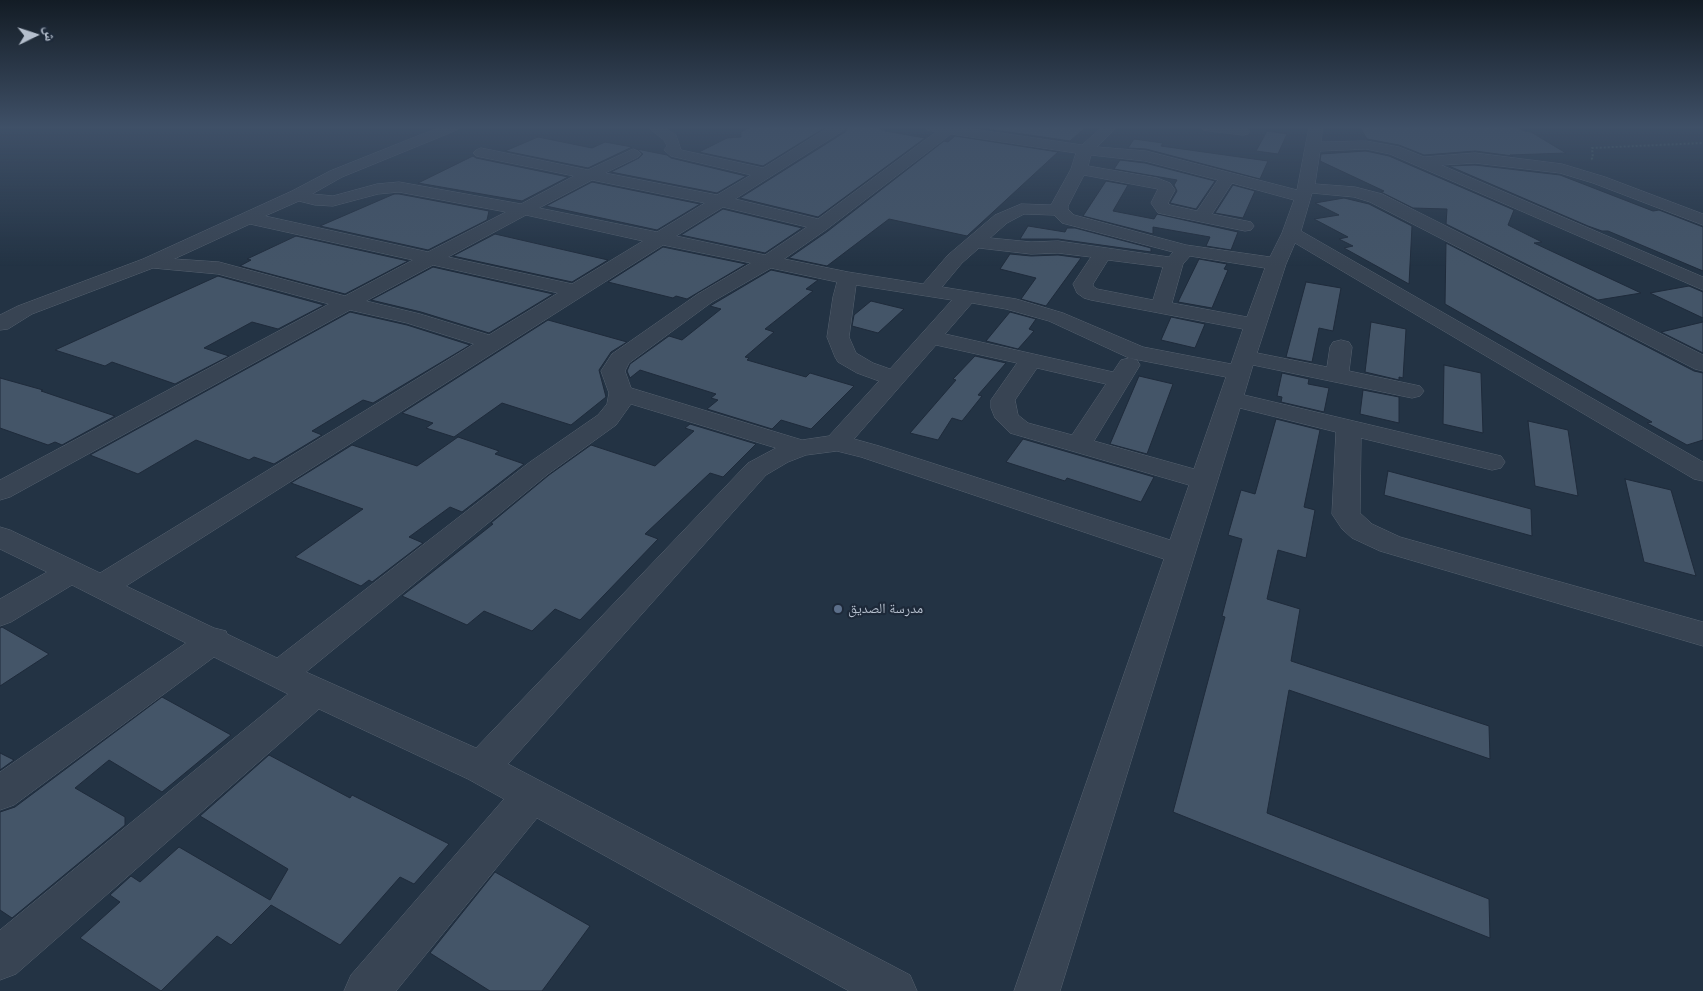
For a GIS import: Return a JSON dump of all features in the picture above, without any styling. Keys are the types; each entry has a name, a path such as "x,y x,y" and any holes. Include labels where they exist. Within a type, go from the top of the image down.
{"street":[{"path":"0,324 25,310 150,263 298,195 338,173"},
{"path":"587,173 720,201 821,225"},
{"path":"0,614 86,579 492,342 765,173"},
{"path":"280,674 539,468 607,420 619,405 621,393 613,371 620,359 705,298 769,261 821,225 885,173"},
{"path":"1059,210 1077,173"},
{"path":"1103,173 1157,183 1164,186 1167,190 1158,204 1173,212 1246,226"},
{"path":"1213,173 1305,192 1356,192 1376,198 1703,364"},
{"path":"1037,991 1255,325 1276,264 1291,233 1305,192 1308,173"},
{"path":"1452,173 1703,284"},
{"path":"1576,173 1599,180 1703,220"},
{"path":"0,492 347,303 591,174"},
{"path":"1201,218 1228,177"},
{"path":"298,195 315,200 333,200 377,189 400,187 524,210 848,278 1009,303 1041,311 1137,353 1239,377 1349,428 1492,462"},
{"path":"928,290 955,259 977,242 1001,219 1021,210 1059,210 1068,219 1180,257"},
{"path":"249,218 575,291"},
{"path":"1291,233 1703,473"},
{"path":"977,242 1031,248 1058,247 1103,253 1276,264"},
{"path":"1103,253 1083,284 1084,289 1091,294 1255,325"},
{"path":"1161,307 1180,257"},
{"path":"150,263 219,268 347,303 413,318 492,342"},
{"path":"848,278 843,297 838,337 846,356 865,368 894,378"},
{"path":"837,443 967,296"},
{"path":"930,337 1120,380"},
{"path":"1337,376 1341,347"},
{"path":"1079,445 1137,353"},
{"path":"1031,360 1003,400 1003,408 1007,418 1019,428 1205,481"},
{"path":"1239,377 1337,376 1412,391"},
{"path":"621,393 801,448"},
{"path":"1349,428 1346,514 1362,531 1390,544 1703,634"},
{"path":"481,768 757,468 779,456 801,448 837,443 870,452 1181,554"},
{"path":"0,537 214,640 315,692 481,768 894,991"},
{"path":"0,793 214,640"},
{"path":"0,958 315,692"},
{"path":"368,991 531,796"}],"building":[{"path":"438,173 550,173 568,177 522,201 418,183"},
{"path":"617,173 735,173 746,176 717,193"},
{"path":"779,173 877,173 818,217 740,198"},
{"path":"902,173 1035,173 967,236 889,219 827,266 789,258 828,231"},
{"path":"1138,173 1185,173 1215,181 1196,209 1170,203 1177,191 1174,185 1177,180"},
{"path":"1238,173 1263,173 1260,179"},
{"path":"1346,173 1429,173 1514,210 1508,225 1542,242 1534,243 1641,293 1598,300 1446,224 1447,209 1413,208 1381,192 1384,191"},
{"path":"1466,173 1560,175 1653,211 1659,210 1703,227 1703,271 1608,231 1588,226"},
{"path":"1106,181 1128,185 1113,211 1154,219 1157,214 1238,232 1231,250 1206,246 1210,237 1153,227 1153,234 1083,216"},
{"path":"592,182 700,204 657,230 546,206"},
{"path":"1233,185 1255,191 1243,218 1215,213"},
{"path":"394,194 489,211 487,220 428,250 320,226"},
{"path":"1344,198 1369,204 1412,226 1409,284 1344,248 1353,246 1339,239 1348,237 1314,219 1339,215 1315,203"},
{"path":"723,209 802,228 765,253 681,235"},
{"path":"1028,226 1065,232 1067,228 1075,228 1151,248 1151,252 1058,239 1020,239"},
{"path":"495,234 608,260 572,282 453,256"},
{"path":"296,236 408,261 345,294 240,266 251,260 247,259"},
{"path":"1446,243 1694,371 1703,373 1703,440 1687,445 1647,423 1652,422 1445,304"},
{"path":"663,247 746,264 687,299 676,296 673,298 608,282"},
{"path":"1010,254 1031,256 1058,255 1081,258 1046,306 1021,299 1036,278 1000,269"},
{"path":"1199,259 1227,264 1224,269 1228,270 1212,308 1178,302"},
{"path":"433,267 553,294 489,333 421,312 371,300"},
{"path":"771,270 818,280 806,289 813,291 765,329 774,332 745,357 749,358 747,360 806,377 810,373 854,386 811,429 781,420 772,429 707,409 718,400 711,398 716,394 640,370 630,378 627,371 630,364 669,336 682,340 721,309 710,306"},
{"path":"218,276 324,305 278,329 252,322 204,348 229,356 175,384 112,362 105,366 55,350"},
{"path":"1306,282 1341,288 1333,331 1319,328 1312,362 1286,357"},
{"path":"1689,286 1703,292 1703,318 1650,293"},
{"path":"871,301 904,309 878,333 852,326 854,315"},
{"path":"350,312 407,325 470,345 373,403 363,400 312,431 322,435 274,464 254,457 249,460 196,440 138,474 90,455"},
{"path":"1010,312 1036,319 1029,329 1034,331 1018,349 986,341"},
{"path":"1171,317 1205,324 1195,348 1161,340"},
{"path":"548,320 627,342 611,352 599,370 606,397 571,425 502,403 454,437 426,428 433,423 402,413"},
{"path":"1371,322 1406,329 1403,378 1399,377 1399,380 1365,372"},
{"path":"1703,322 1703,353 1661,332"},
{"path":"975,356 1006,363 978,395 982,396 962,421 952,418 938,440 910,433 956,380 953,379"},
{"path":"1444,365 1481,373 1483,433 1443,424"},
{"path":"1282,373 1309,379 1308,384 1329,388 1324,412 1281,402 1282,397 1277,396"},
{"path":"1139,376 1173,384 1147,454 1110,444"},
{"path":"0,378 43,390 41,391 115,416 62,445 55,442 48,445 0,428"},
{"path":"1363,390 1399,397 1399,423 1360,414"},
{"path":"1276,419 1320,430 1304,507 1315,510 1306,558 1278,550 1267,599 1300,609 1291,661 1489,726 1490,759 1289,690 1267,813 1489,899 1490,938 1173,812 1225,617 1222,616 1242,539 1228,535 1241,490 1255,494"},
{"path":"1528,421 1568,430 1578,496 1535,486"},
{"path":"690,424 756,444 723,477 710,473 645,534 658,539 580,620 555,609 532,631 484,611 467,625 402,596 493,524 491,523 549,475 591,445 655,466 694,431 685,428"},
{"path":"458,437 499,451 495,454 524,464 462,512 450,507 409,537 423,543 372,582 369,580 361,586 295,557 363,509 291,483 352,445 417,466"},
{"path":"1023,439 1154,477 1141,502 1067,478 1065,481 1006,462"},
{"path":"1388,471 1531,509 1532,536 1384,495"},
{"path":"1625,479 1671,490 1696,576 1644,562"},
{"path":"2,627 49,654 0,686 0,628"},
{"path":"162,697 231,735 162,792 109,760 75,788 125,817 125,825 12,918 0,910 0,812 15,807"},
{"path":"0,753 14,760 0,770"},
{"path":"269,755 350,798 352,795 449,844 414,884 400,877 340,945 271,905 231,945 217,936 161,991 80,938 120,902 110,895 131,876 140,882 179,847 270,900 288,869 200,816"},
{"path":"495,872 590,926 542,991 490,991 430,953"}],"place":[{"name":"مدرسة الصديق","path":"838,609"}]}
